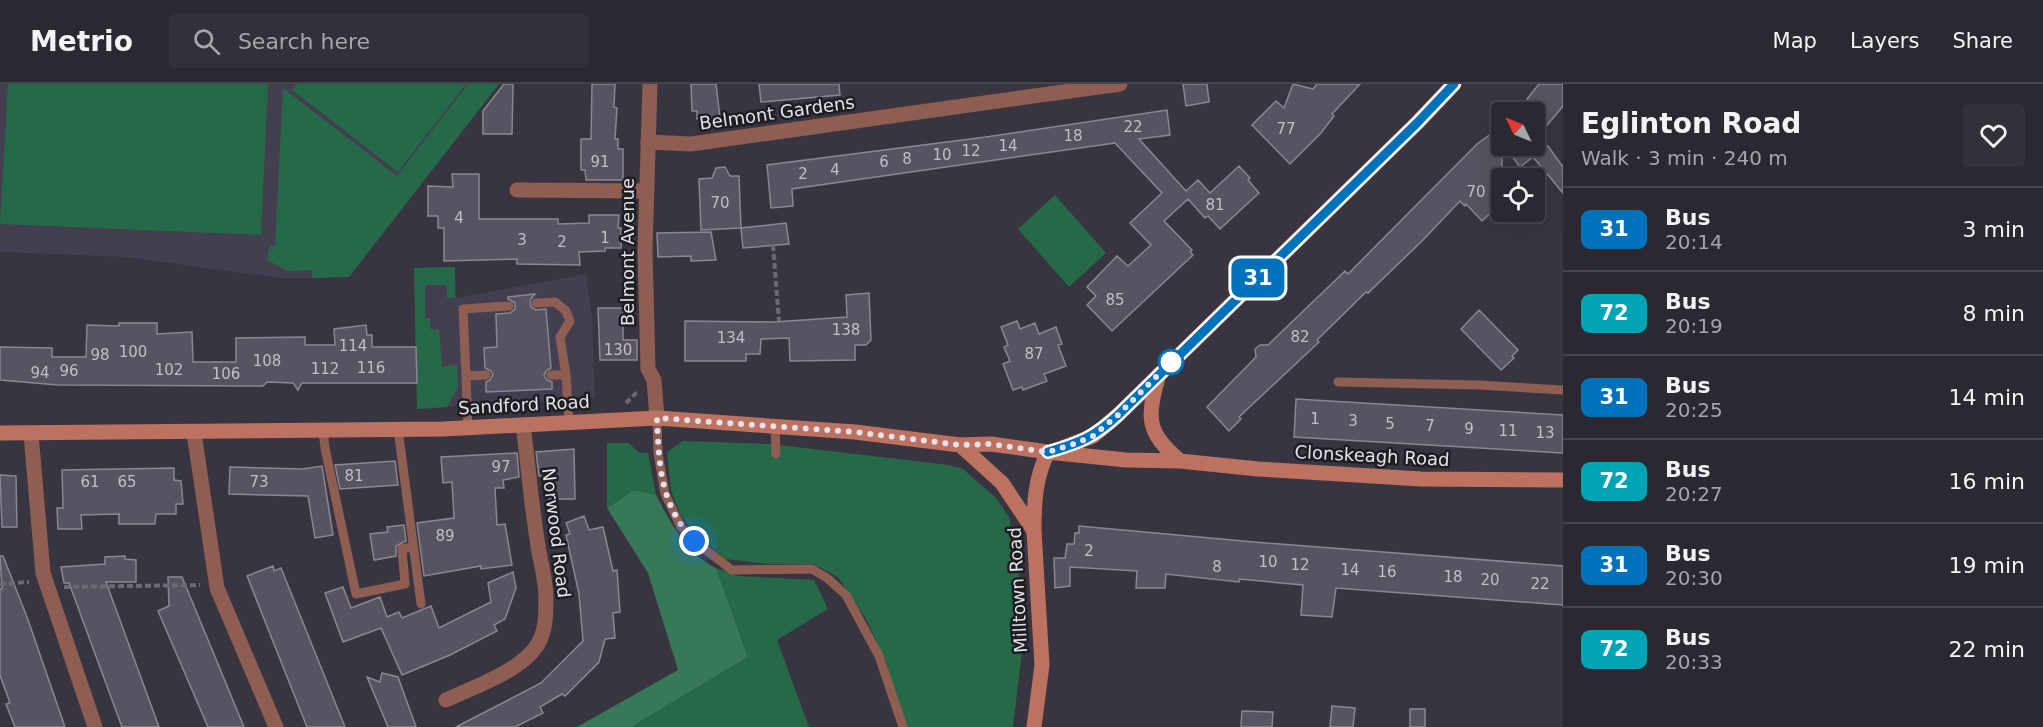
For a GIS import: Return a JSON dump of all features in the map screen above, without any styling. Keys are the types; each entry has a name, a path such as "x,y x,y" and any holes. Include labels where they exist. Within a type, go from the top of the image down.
{"main road":[{"path":"1048,452 1093,436 1118,415 1417,123 1454,84"},
{"path":"1159,374 1150,415 1155,434 1163,446 1180,461"},
{"name":"Sandford Road","path":"0,433 194,433 398,429 657,418 855,432 960,445 991,444 1048,452"},
{"path":"960,445 1002,483 1034,531"},
{"name":"Clonskeagh Road","path":"1048,452 1126,460 1180,461 1258,469 1422,479 1563,480"},
{"name":"Milltown Road","path":"1034,727 1042,665 1034,531 1037,481 1048,452"}],"street":[{"name":"Belmont Avenue","path":"650,84 645,250 648,369 654,380 657,418"},
{"name":"Belmont Gardens","path":"648,142 691,144 1088,86 1120,84"},
{"path":"517,190 646,190"},
{"name":"Norwood Road","path":"446,700 518,664 534,649 542,637 546,595 523,424"},
{"path":"194,433 217,588 276,727"},
{"path":"31,434 43,573 95,727"}],"lane":[{"path":"536,303 555,302 566,311 570,321 560,337 566,375 569,423"},
{"path":"468,427 463,309 509,306"},
{"path":"466,376 486,375"},
{"path":"551,375 566,375"},
{"path":"1338,382 1479,385 1563,390"},
{"path":"657,418 658,453 665,494 681,527 694,541 732,570 812,569 827,578 846,595 879,656 903,727"},
{"path":"775,426 776,454"},
{"path":"398,429 421,604"},
{"path":"323,430 356,594 405,584 402,549 412,547"}],"path":[{"path":"773,245 779,321"},
{"path":"0,584 30,582"},
{"path":"60,587 200,585"}],"shaded area":[{"path":"0,84 499,84 349,277 280,278 125,257 0,252"},
{"path":"455,267 456,298 586,274 592,317 595,398 417,409 414,268"}],"green space":[{"path":"8,84 268,84 261,235 0,224"},
{"path":"297,84 466,84 398,172 292,90"},
{"path":"468,84 499,84 349,277 311,278 313,270 288,271 267,260 270,246 275,246 283,88 397,176"},
{"path":"1055,195 1106,253 1069,287 1018,229"},
{"path":"455,267 455,298 447,298 447,285 425,285 425,318 430,318 430,329 439,330 442,366 457,365 458,388 447,407 417,409 414,268"},
{"path":"683,441 770,444 949,465 963,469 996,498 1009,517 1016,552 1021,590 1022,652 1013,727 903,727 886,661 865,617 838,577 813,564 768,564 725,559 693,532 681,515 671,491 667,452"},
{"path":"607,443 628,443 640,453 648,453 656,495 634,490 607,508"},
{"path":"634,490 656,495 688,546 705,562 716,568 748,657 631,727 577,727 678,670 648,573 607,508"},
{"path":"716,568 739,576 814,580 828,609 777,640 809,727 631,727 748,657"}],"building":[{"path":"504,84 513,84 512,134 483,134 483,111"},
{"path":"592,84 615,84 614,107 617,108 615,139 618,139 618,149 623,149 623,180 586,180 585,170 581,170 581,139 591,139"},
{"path":"691,84 716,84 720,118 697,119 697,111 692,111"},
{"path":"759,84 839,84 840,95 761,102"},
{"path":"1183,84 1207,84 1209,102 1186,106"},
{"path":"1293,84 1313,89 1317,84 1360,84 1332,114 1334,116 1321,133 1290,164 1252,125 1276,101 1284,108"},
{"path":"1539,84 1563,84 1563,106 1545,128 1545,102 1530,102 1527,99"},
{"path":"1167,110 1170,135 1139,139 1186,191 1198,180 1210,193 1239,166 1259,193 1220,229 1208,216 1205,218 1188,199 1164,221 1192,250 1190,252 1193,255 1112,331 1087,305 1096,296 1087,287 1117,256 1128,266 1151,245 1130,223 1162,193 1115,143 792,189 793,206 771,208 767,165 986,137"},
{"path":"1491,134 1491,156 1502,156 1502,168 1491,168 1491,212 1482,221 1466,204 1465,206 1460,201 1422,241 1317,340 1319,342 1239,417 1241,419 1229,431 1207,407 1256,357 1255,349 1260,345 1268,345 1345,271 1348,274 1477,144"},
{"path":"1545,146 1548,146 1563,167 1563,193 1545,171 1545,168 1542,168 1533,157 1520,167 1512,156 1545,156"},
{"path":"725,167 730,176 739,176 741,228 701,230 699,179 712,178 716,168"},
{"path":"452,174 479,174 479,219 558,219 558,224 589,223 589,215 619,215 621,248 579,252 580,265 517,264 517,259 444,261 444,228 438,228 438,216 428,216 428,186 453,187"},
{"path":"786,223 789,244 743,248 741,228"},
{"path":"711,232 716,260 691,261 691,256 658,257 657,233"},
{"path":"869,293 871,340 866,345 855,345 855,360 790,361 789,338 761,339 760,354 746,354 746,361 685,361 685,321 774,322 847,317 846,295"},
{"path":"535,294 530,300 531,307 536,310 546,309 551,368 544,376 552,382 552,389 486,392 486,382 493,375 485,368 484,348 497,347 496,314 510,313 515,309 515,303 508,297"},
{"path":"598,308 623,308 623,340 637,340 637,360 600,360"},
{"path":"1479,310 1518,350 1512,356 1514,358 1501,370 1461,329"},
{"path":"1017,321 1020,329 1035,323 1039,334 1056,327 1062,344 1058,345 1066,366 1044,374 1047,381 1023,390 1022,387 1013,390 1003,364 1010,361 1004,347 1008,345 1001,327"},
{"path":"119,323 157,323 157,334 192,332 193,362 236,362 236,338 305,337 305,345 335,345 334,329 366,325 367,335 372,335 372,347 416,347 417,383 302,383 298,390 293,383 267,382 263,386 58,385 0,380 0,347 52,348 52,357 86,357 87,325 119,326"},
{"path":"1296,399 1563,415 1563,453 1294,437"},
{"path":"574,449 575,499 549,499 549,484 546,484 545,476 539,476 536,452"},
{"path":"517,453 519,477 503,480 504,488 495,488 497,525 505,524 512,565 481,569 481,566 424,576 417,523 454,518 452,482 443,483 441,457"},
{"path":"395,461 398,485 340,489 335,465"},
{"path":"322,466 333,535 315,538 308,496 229,494 230,467 303,469"},
{"path":"174,468 174,480 181,481 183,504 176,504 176,514 156,514 155,524 119,524 119,514 81,515 82,529 58,529 57,508 63,508 62,470"},
{"path":"0,475 16,476 17,527 2,527"},
{"path":"584,516 589,530 603,527 613,571 617,570 620,612 613,613 615,638 605,639 599,662 565,696 562,694 540,707 543,713 515,727 456,727 541,683 583,641 579,594 566,535 570,534 566,523"},
{"path":"404,525 406,541 396,546 396,556 374,560 370,534 388,532 387,527"},
{"path":"1079,526 1563,566 1563,605 1336,588 1332,617 1301,615 1303,585 1239,579 1239,582 1166,574 1165,588 1136,588 1137,571 1070,567 1070,586 1055,588 1054,558 1065,558 1067,544 1074,544 1075,533 1079,533"},
{"path":"0,556 3,556 27,617 65,727 15,727 6,704 10,703 0,675 0,589 2,589"},
{"path":"125,556 125,559 136,560 136,582 106,582 159,727 122,727 69,583 64,583 61,567 105,564 105,557"},
{"path":"273,566 274,571 281,568 345,727 307,727 247,576"},
{"path":"513,572 516,588 505,619 494,625 497,631 450,655 402,675 381,628 343,642 325,593 343,587 351,608 380,597 387,617 399,612 402,618 431,606 439,628 491,602 488,583"},
{"path":"168,577 182,577 244,727 208,727 158,611 169,606"},
{"path":"382,673 398,677 416,727 388,727 367,677 380,682"},
{"path":"1332,706 1355,708 1353,727 1330,727"},
{"path":"1410,709 1425,709 1425,727 1410,727"},
{"path":"1242,711 1273,712 1272,727 1241,727"}],"bus line":[{"name":"31","path":"1048,452 1093,436 1118,415 1417,123 1454,84"}],"route":[{"path":"694,541 674,516 665,494 658,453 657,418 790,426 960,445 1012,446 1048,452 1093,436 1118,415 1174,359 1171,362"}]}
